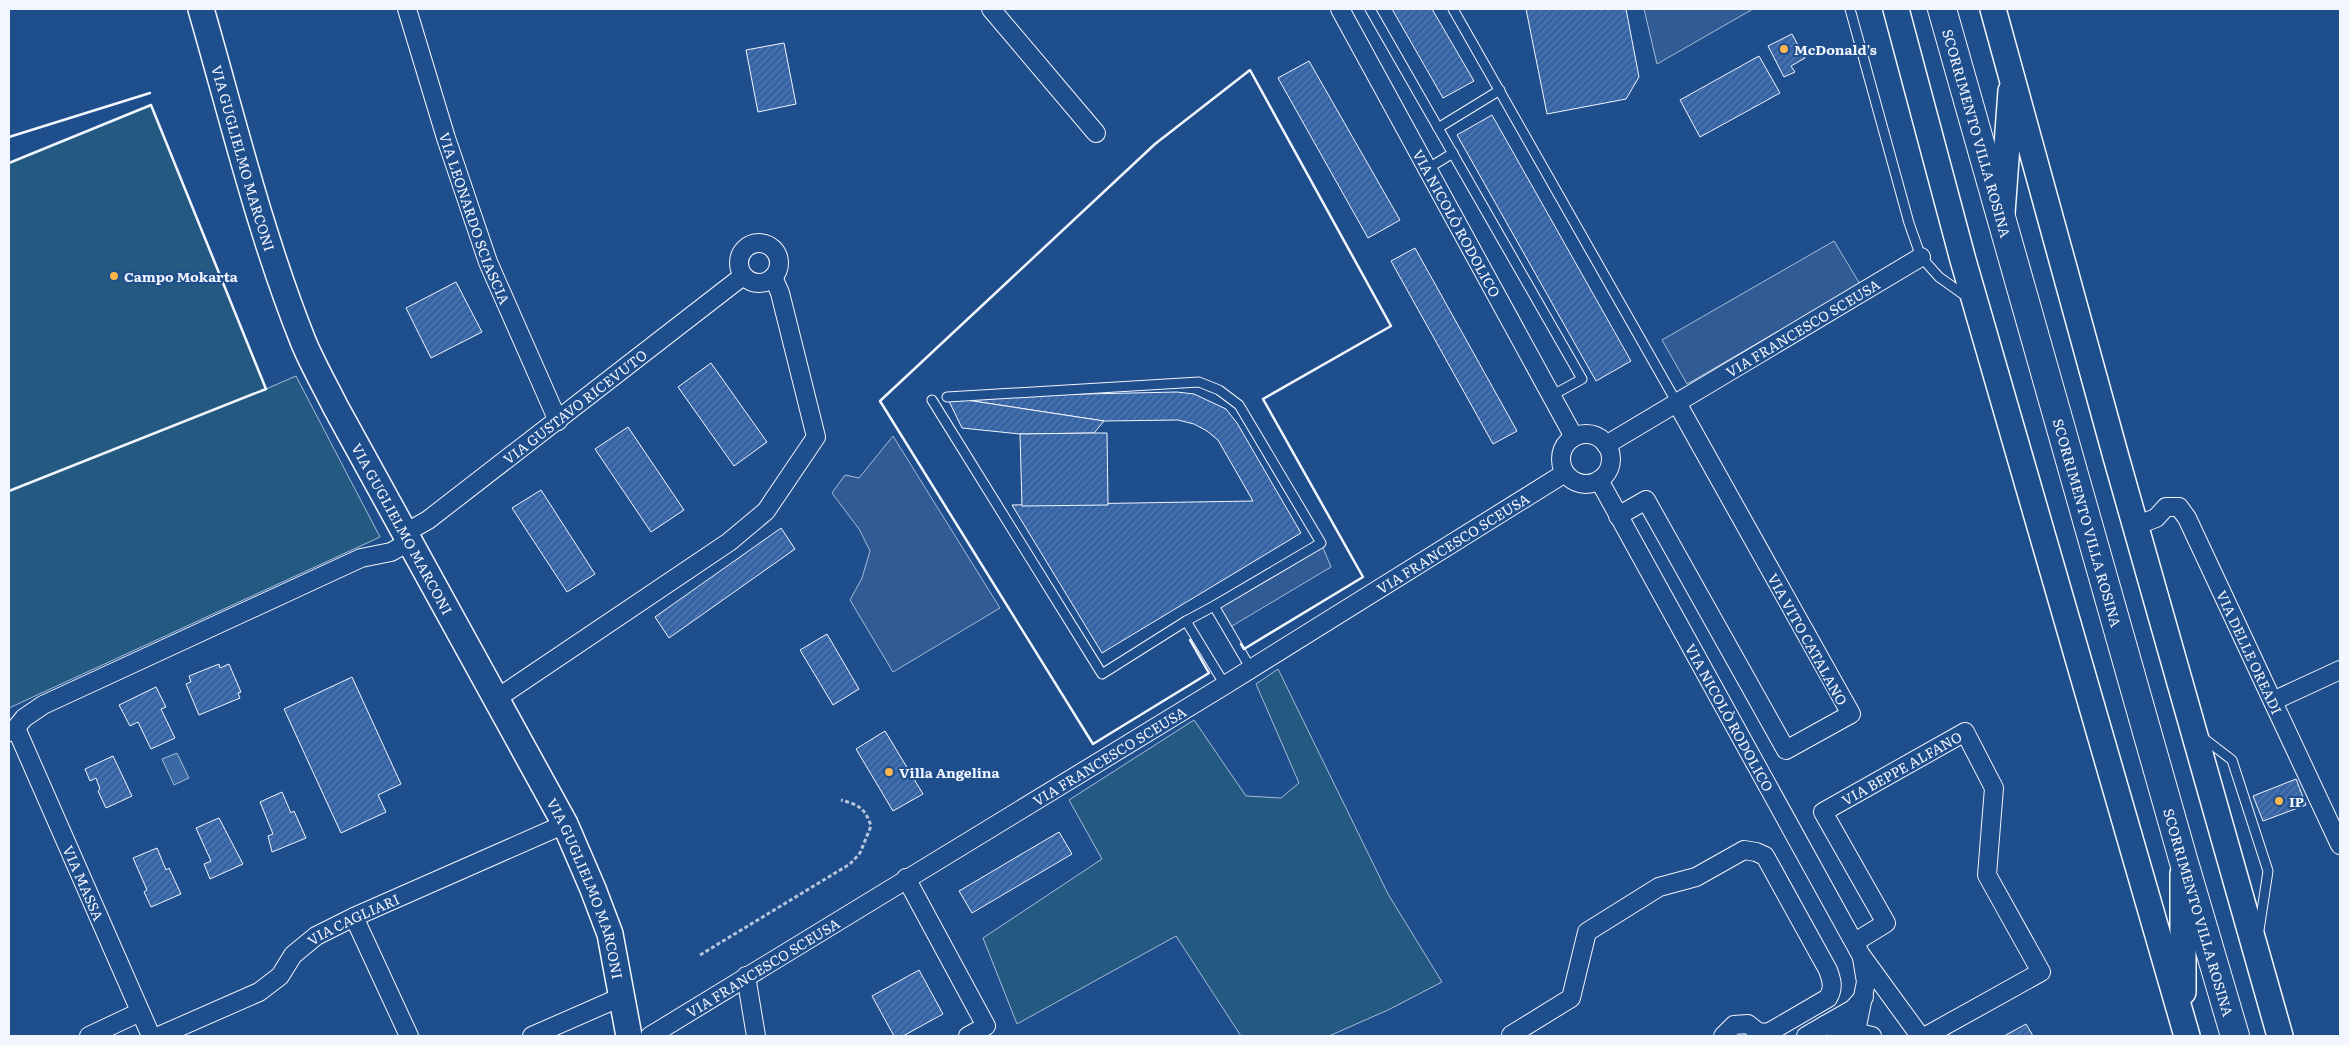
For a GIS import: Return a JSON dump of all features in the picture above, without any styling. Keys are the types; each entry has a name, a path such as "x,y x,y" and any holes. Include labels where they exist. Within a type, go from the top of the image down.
{"main road":[{"name":"SCORRIMENTO VILLA ROSINA","path":"1942,9 2235,1036"}],"street":[{"name":"VIA GUGLIELMO MARCONI","path":"201,9 269,242 304,343 335,406 564,824 593,889 610,934 628,1036"},
{"name":"VIA LEONARDO SCIASCIA","path":"410,9 446,138 488,262 558,421"},
{"path":"991,9 1096,133"},
{"name":"VIA NICOLÒ RODOLICO","path":"1340,9 1574,438"},
{"path":"1896,9 1976,304 2185,1028"},
{"path":"1993,9 2135,526 2280,1036"},
{"path":"2002,216 2012,74"},
{"path":"756,242 770,245 779,257 778,272 773,277 761,283 754,283 743,276 739,270 740,255 749,244 756,242"},
{"name":"VIA FRANCESCO SCEUSA","path":"1606,444 1677,404 1921,257"},
{"name":"VIA GUSTAVO RICEVUTO","path":"12,730 24,718 43,705 361,558 391,552 428,520 743,276"},
{"path":"496,699 729,542 766,511 816,437 780,293 773,277"},
{"name":"VIA VITO CATALANO","path":"1618,516 1646,500 1786,750 1851,714 1677,404"},
{"path":"1588,434 1601,439 1606,444 1610,452 1609,468 1599,480 1584,484 1570,478 1565,472 1561,457 1568,442 1588,434"},
{"name":"VIA FRANCESCO SCEUSA","path":"650,1036 1251,669 1565,472"},
{"name":"VIA NICOLÒ RODOLICO","path":"1599,480 1858,948"},
{"name":"VIA DELLE OREADI","path":"2135,526 2156,518 2166,507 2179,507 2187,518 2340,845"},
{"path":"2273,701 2340,670"},
{"name":"VIA MASSA","path":"12,730 151,1036"},
{"name":"VIA BEPPE ALFANO","path":"1858,948 1886,923 1823,812 1965,732 1994,788 1987,875 2041,972 1926,1036"},
{"name":"VIA CAGLIARI","path":"159,1036 259,992 280,976 293,955 316,936 354,917 564,824"},
{"path":"1512,1036 1511,1034 1571,998 1587,932 1659,887 1696,877 1744,850 1765,856 1828,970 1832,981 1832,992 1828,998 1768,1033 1758,1032 1748,1024 1734,1025 1723,1036"},
{"path":"2183,859 2185,1028"},
{"path":"906,878 986,1026 968,1036"},
{"path":"354,917 409,1036"},
{"path":"1825,1025 1861,1035 1866,982 1858,948"},
{"path":"1858,948 1920,1036"},
{"path":"746,976 756,1036"},
{"path":"532,1036 622,997"},
{"path":"1806,1036 1853,1009 1864,997"},
{"path":"88,1036 140,1012"}],"lane":[{"path":"1370,9 1582,379 1551,396"},
{"path":"1453,9 1677,404"},
{"path":"1850,9 1909,223 1921,257 1939,277 1976,304"},
{"path":"1438,128 1500,90"},
{"path":"1427,169 1453,153"},
{"path":"932,400 1102,674 1186,620 1214,606 1321,543 1239,404 1219,390 1199,382 947,397"},
{"path":"1214,606 1251,669"},
{"path":"1186,620 1225,685"},
{"path":"2193,730 2232,760 2268,871 2256,950"}],"path":[{"path":"700,955 850,864 860,853 871,826 866,813 856,804 841,800"}],"shaded area":[{"path":"1644,9 1753,9 1657,64"},
{"path":"151,105 266,389 296,376 380,537 9,708 9,163"},
{"path":"1834,241 1860,284 1687,384 1662,340"},
{"path":"893,436 1000,608 893,672 850,600 862,578 870,551 859,529 832,493 845,475 859,478"},
{"path":"1321,543 1331,567 1227,629 1214,606"},
{"path":"1278,669 1388,894 1442,982 1388,1010 1329,1036 1241,1036 1176,936 1017,1024 983,938 1102,859 1069,800 1194,720 1246,796 1281,798 1299,783 1256,684"},
{"path":"177,753 189,778 174,785 162,759"}],"building":[{"path":"1392,9 1432,9 1474,81 1443,98"},
{"path":"1526,9 1626,9 1639,77 1626,99 1547,114"},
{"path":"1792,34 1805,58 1791,66 1795,72 1784,77 1768,46"},
{"path":"784,43 796,104 758,112 746,50"},
{"path":"1759,56 1780,93 1700,137 1680,100"},
{"path":"1309,61 1400,220 1368,238 1278,78"},
{"path":"1492,115 1631,361 1596,381 1457,135"},
{"path":"1415,248 1517,431 1493,444 1391,261"},
{"path":"456,282 482,332 431,358 406,308"},
{"path":"711,363 767,442 734,466 678,387"},
{"path":"1177,392 1194,394 1226,409 1237,423 1301,533 1102,653 1012,505 1253,501 1218,440 1194,424 1178,420 1104,421 947,397"},
{"path":"947,397 1104,421 1094,433 1020,434 962,428"},
{"path":"628,427 684,510 651,532 595,449"},
{"path":"1107,433 1108,505 1022,506 1020,434"},
{"path":"541,490 595,574 567,592 512,508"},
{"path":"781,528 795,549 669,638 655,617"},
{"path":"827,634 859,689 833,705 800,650"},
{"path":"219,664 220,668 229,664 241,692 238,693 240,698 199,715 186,684 191,682 189,676"},
{"path":"352,677 401,784 378,795 386,812 341,833 284,709"},
{"path":"156,687 166,707 161,709 175,738 151,749 138,722 130,726 119,705"},
{"name":"Villa Angelina","path":"885,731 923,794 893,811 856,749"},
{"path":"113,756 132,796 106,808 98,791 100,789 96,778 90,781 85,769"},
{"path":"2296,779 2306,805 2263,821 2253,796"},
{"path":"282,792 291,813 294,811 306,838 272,852 268,836 273,834 260,802"},
{"path":"219,818 243,864 210,879 204,864 211,861 196,828"},
{"path":"1059,832 1072,854 972,913 959,891"},
{"path":"157,848 166,870 169,868 181,894 151,907 144,892 147,890 133,858"},
{"path":"919,970 943,1014 903,1036 894,1036 872,996"},
{"path":"2026,1024 2033,1036 2004,1036"}],"wall":[{"path":"1190,640 1209,673 1093,744 880,401 1155,144 1250,70 1391,326 1263,399 1363,577 1244,649 1241,644"},
{"path":"9,137 150,93"},
{"path":"9,163 151,105 266,389 9,491"}],"place":[{"name":"McDonald's","path":"1784,49"},
{"name":"Campo Mokarta","path":"114,276"},
{"name":"Villa Angelina","path":"889,772"},
{"name":"IP","path":"2279,801"}]}
